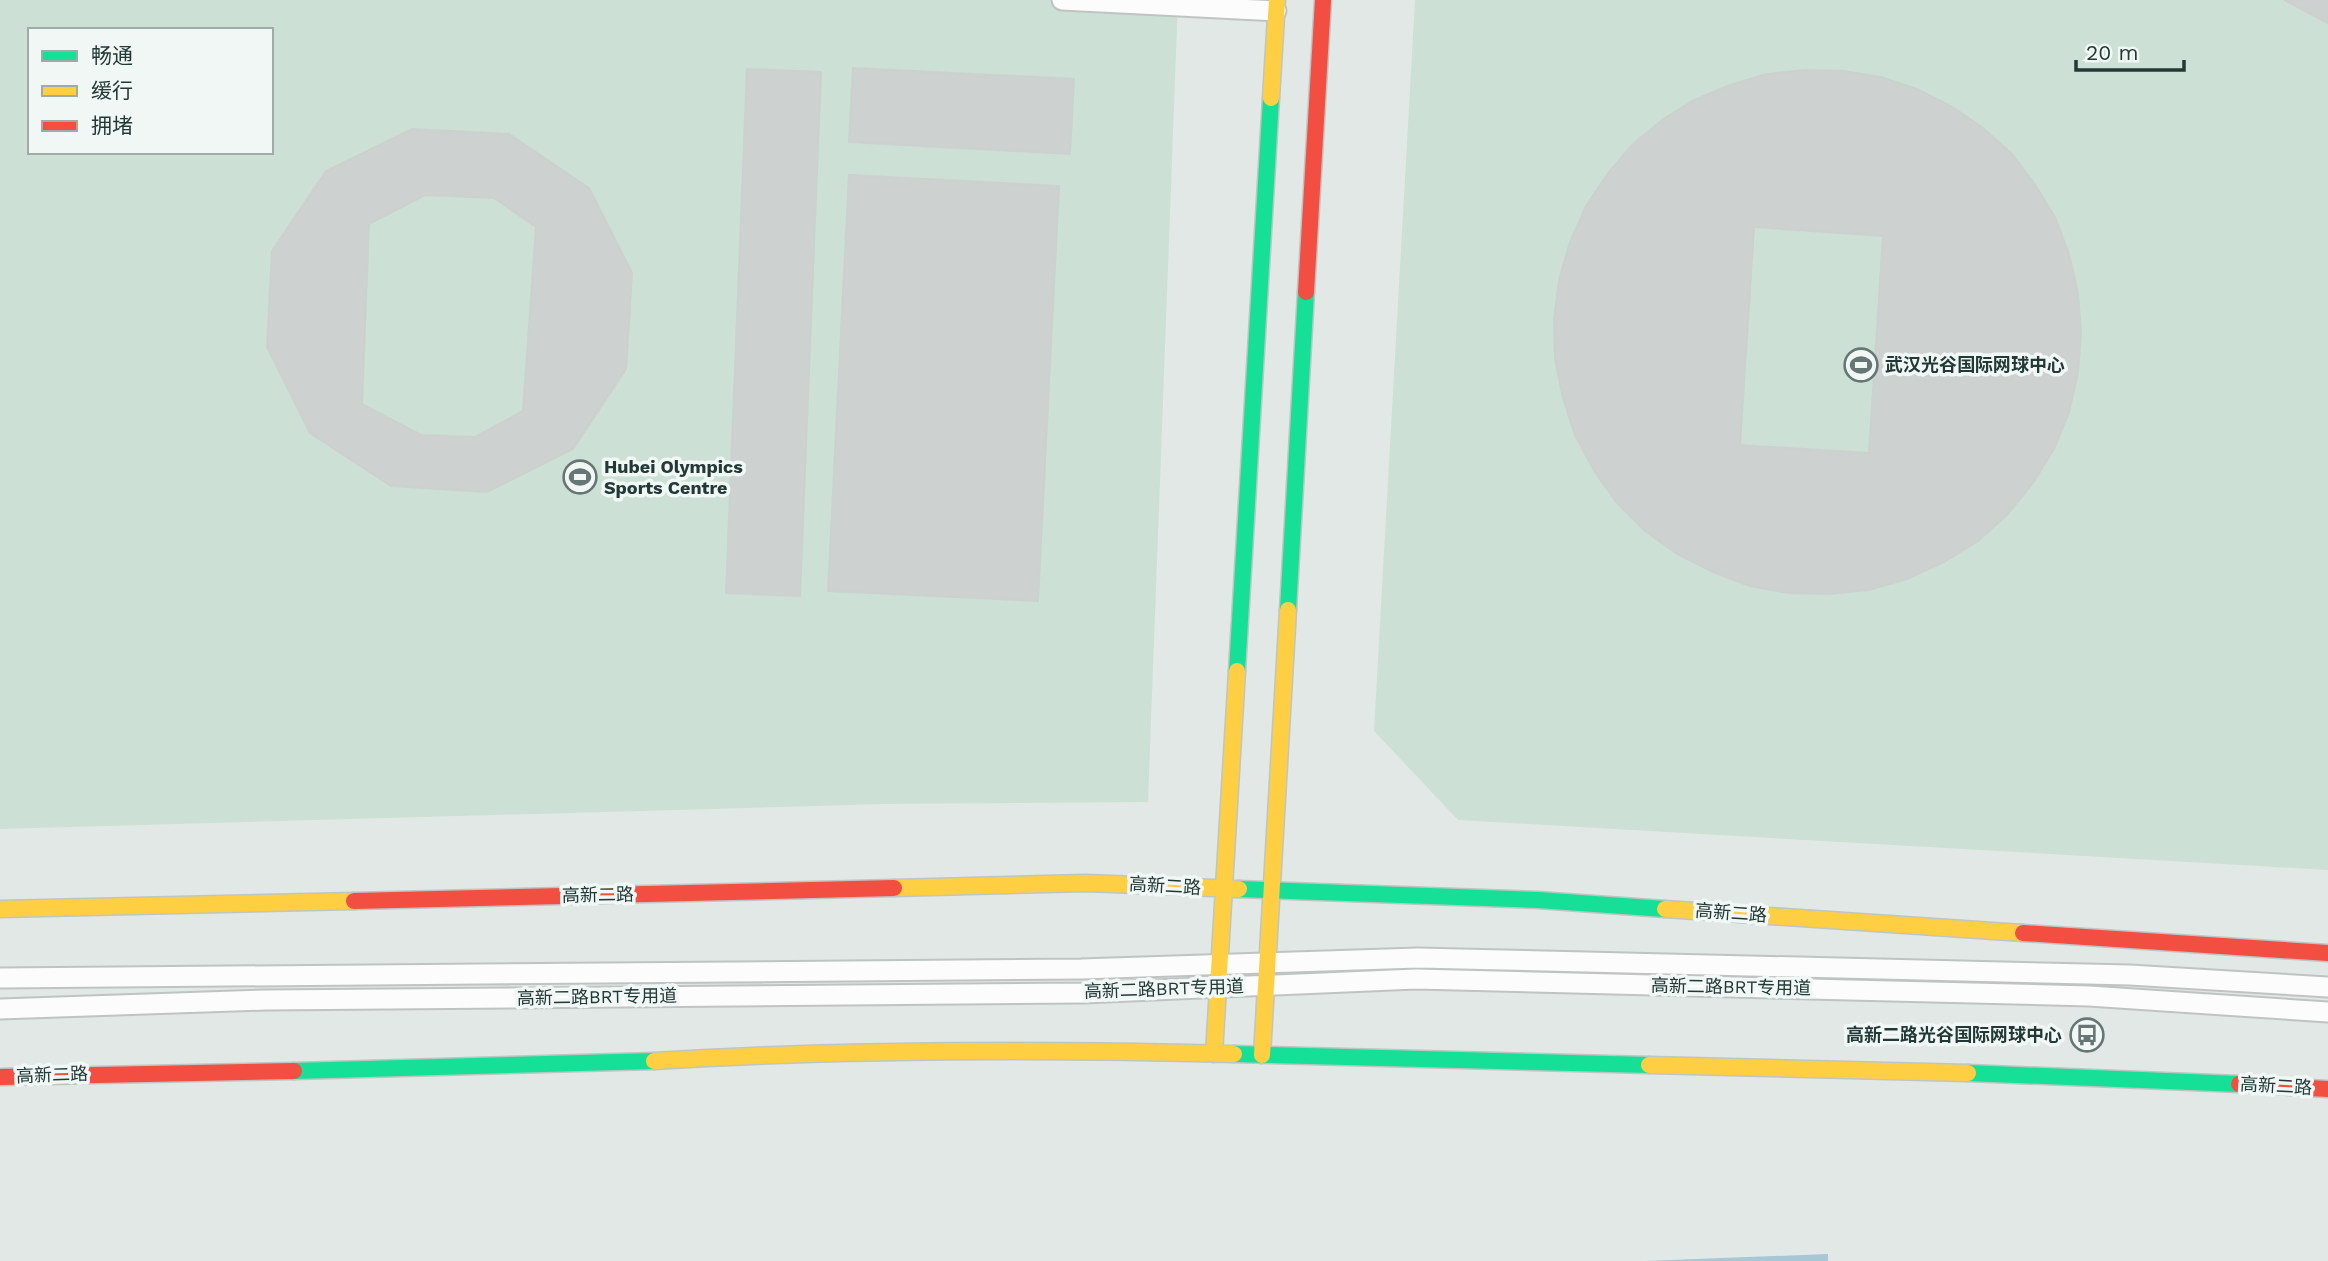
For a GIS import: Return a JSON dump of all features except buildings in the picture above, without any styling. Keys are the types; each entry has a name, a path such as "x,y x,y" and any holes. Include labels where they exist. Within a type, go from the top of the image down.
{"main road":[{"path":"1262,1055 1323,0"},
{"path":"1214,1054 1277,6"},
{"name":"高新二路","path":"0,909 1086,883 1538,900 2328,953"},
{"name":"高新二路","path":"0,1077 602,1064 802,1052 1086,1050 2089,1076 2328,1089"}],"lane":[{"path":"1062,0 1277,6"},
{"name":"高新二路BRT专用道","path":"0,978 1068,969 1432,958 2130,975 2328,987"},
{"name":"高新二路BRT专用道","path":"0,1009 265,1000 1083,993 1416,979 2089,996 2328,1012"}],"green space":[{"name":"Hubei Olympics Sports Centre","path":"0,0 1178,0 1148,802 885,804 0,829"},
{"name":"武汉光谷国际网球中心","path":"1415,0 2328,0 2328,870 1458,820 1374,731"}],"water":[{"path":"1828,1254 1828,1261 1645,1261"}],"traffic: fast":[{"path":"1237,671 1271,98"},
{"path":"1288,610 1306,292"},
{"path":"1239,889 1538,900 1665,909"},
{"path":"1234,1054 1649,1065"},
{"path":"294,1071 654,1061"},
{"path":"1968,1073 2239,1084"}],"traffic: slow":[{"path":"1271,98 1277,0"},
{"path":"1262,1055 1288,610"},
{"path":"1214,1054 1237,671"},
{"path":"894,888 1086,883 1239,889"},
{"path":"0,909 354,901"},
{"path":"1665,909 2023,933"},
{"path":"654,1061 944,1051 1234,1054"},
{"path":"1649,1065 1968,1073"}],"traffic: jam":[{"path":"1306,292 1323,0"},
{"path":"354,901 894,888"},
{"path":"2023,933 2328,953"},
{"path":"0,1077 294,1071"},
{"path":"2239,1084 2328,1089"}],"place":[{"name":"武汉光谷国际网球中心","path":"1861,365"},
{"name":"Hubei Olympics Sports Centre","path":"580,477"},
{"name":"高新二路光谷国际网球中心","path":"2087,1035"}]}
